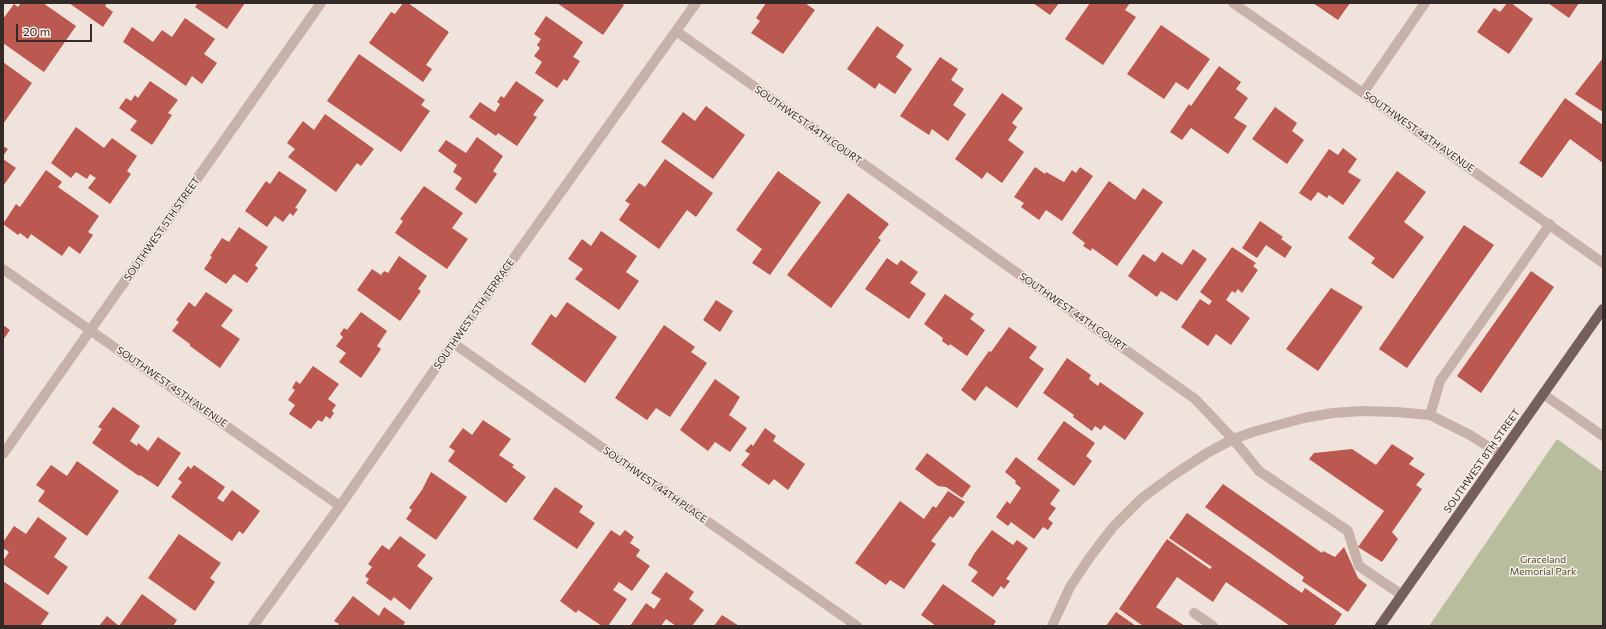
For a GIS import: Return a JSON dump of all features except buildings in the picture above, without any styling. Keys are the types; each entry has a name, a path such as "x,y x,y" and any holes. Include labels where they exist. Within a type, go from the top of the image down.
{"main road":[{"name":"SOUTHWEST 8TH STREET","path":"1380,626 1603,309"}],"street":[{"name":"SOUTHWEST 5TH STREET","path":"3,454 321,3"},
{"name":"SOUTHWEST 5TH TERRACE","path":"253,626 340,506 453,344 696,3"},
{"name":"SOUTHWEST 44TH AVENUE","path":"1233,3 1363,92 1603,263"},
{"path":"1363,92 1426,3"},
{"name":"SOUTHWEST 44TH COURT","path":"676,31 1195,399 1233,439 1259,471 1348,531 1359,566 1402,595"},
{"path":"1430,415 1440,381 1550,224"},
{"name":"SOUTHWEST 45TH AVENUE","path":"3,269 340,506"},
{"name":"SOUTHWEST 44TH PLACE","path":"453,344 857,626"},
{"path":"1543,394 1603,436"},
{"path":"1052,626 1070,587 1090,557 1113,527 1142,498 1207,453 1233,439 1304,418 1333,413 1362,411 1396,412 1430,415 1464,432 1500,454"},
{"path":"1194,613 1213,626"}],"green space":[{"name":"Graceland Memorial Park","path":"1557,439 1603,472 1603,626 1429,626"}]}
